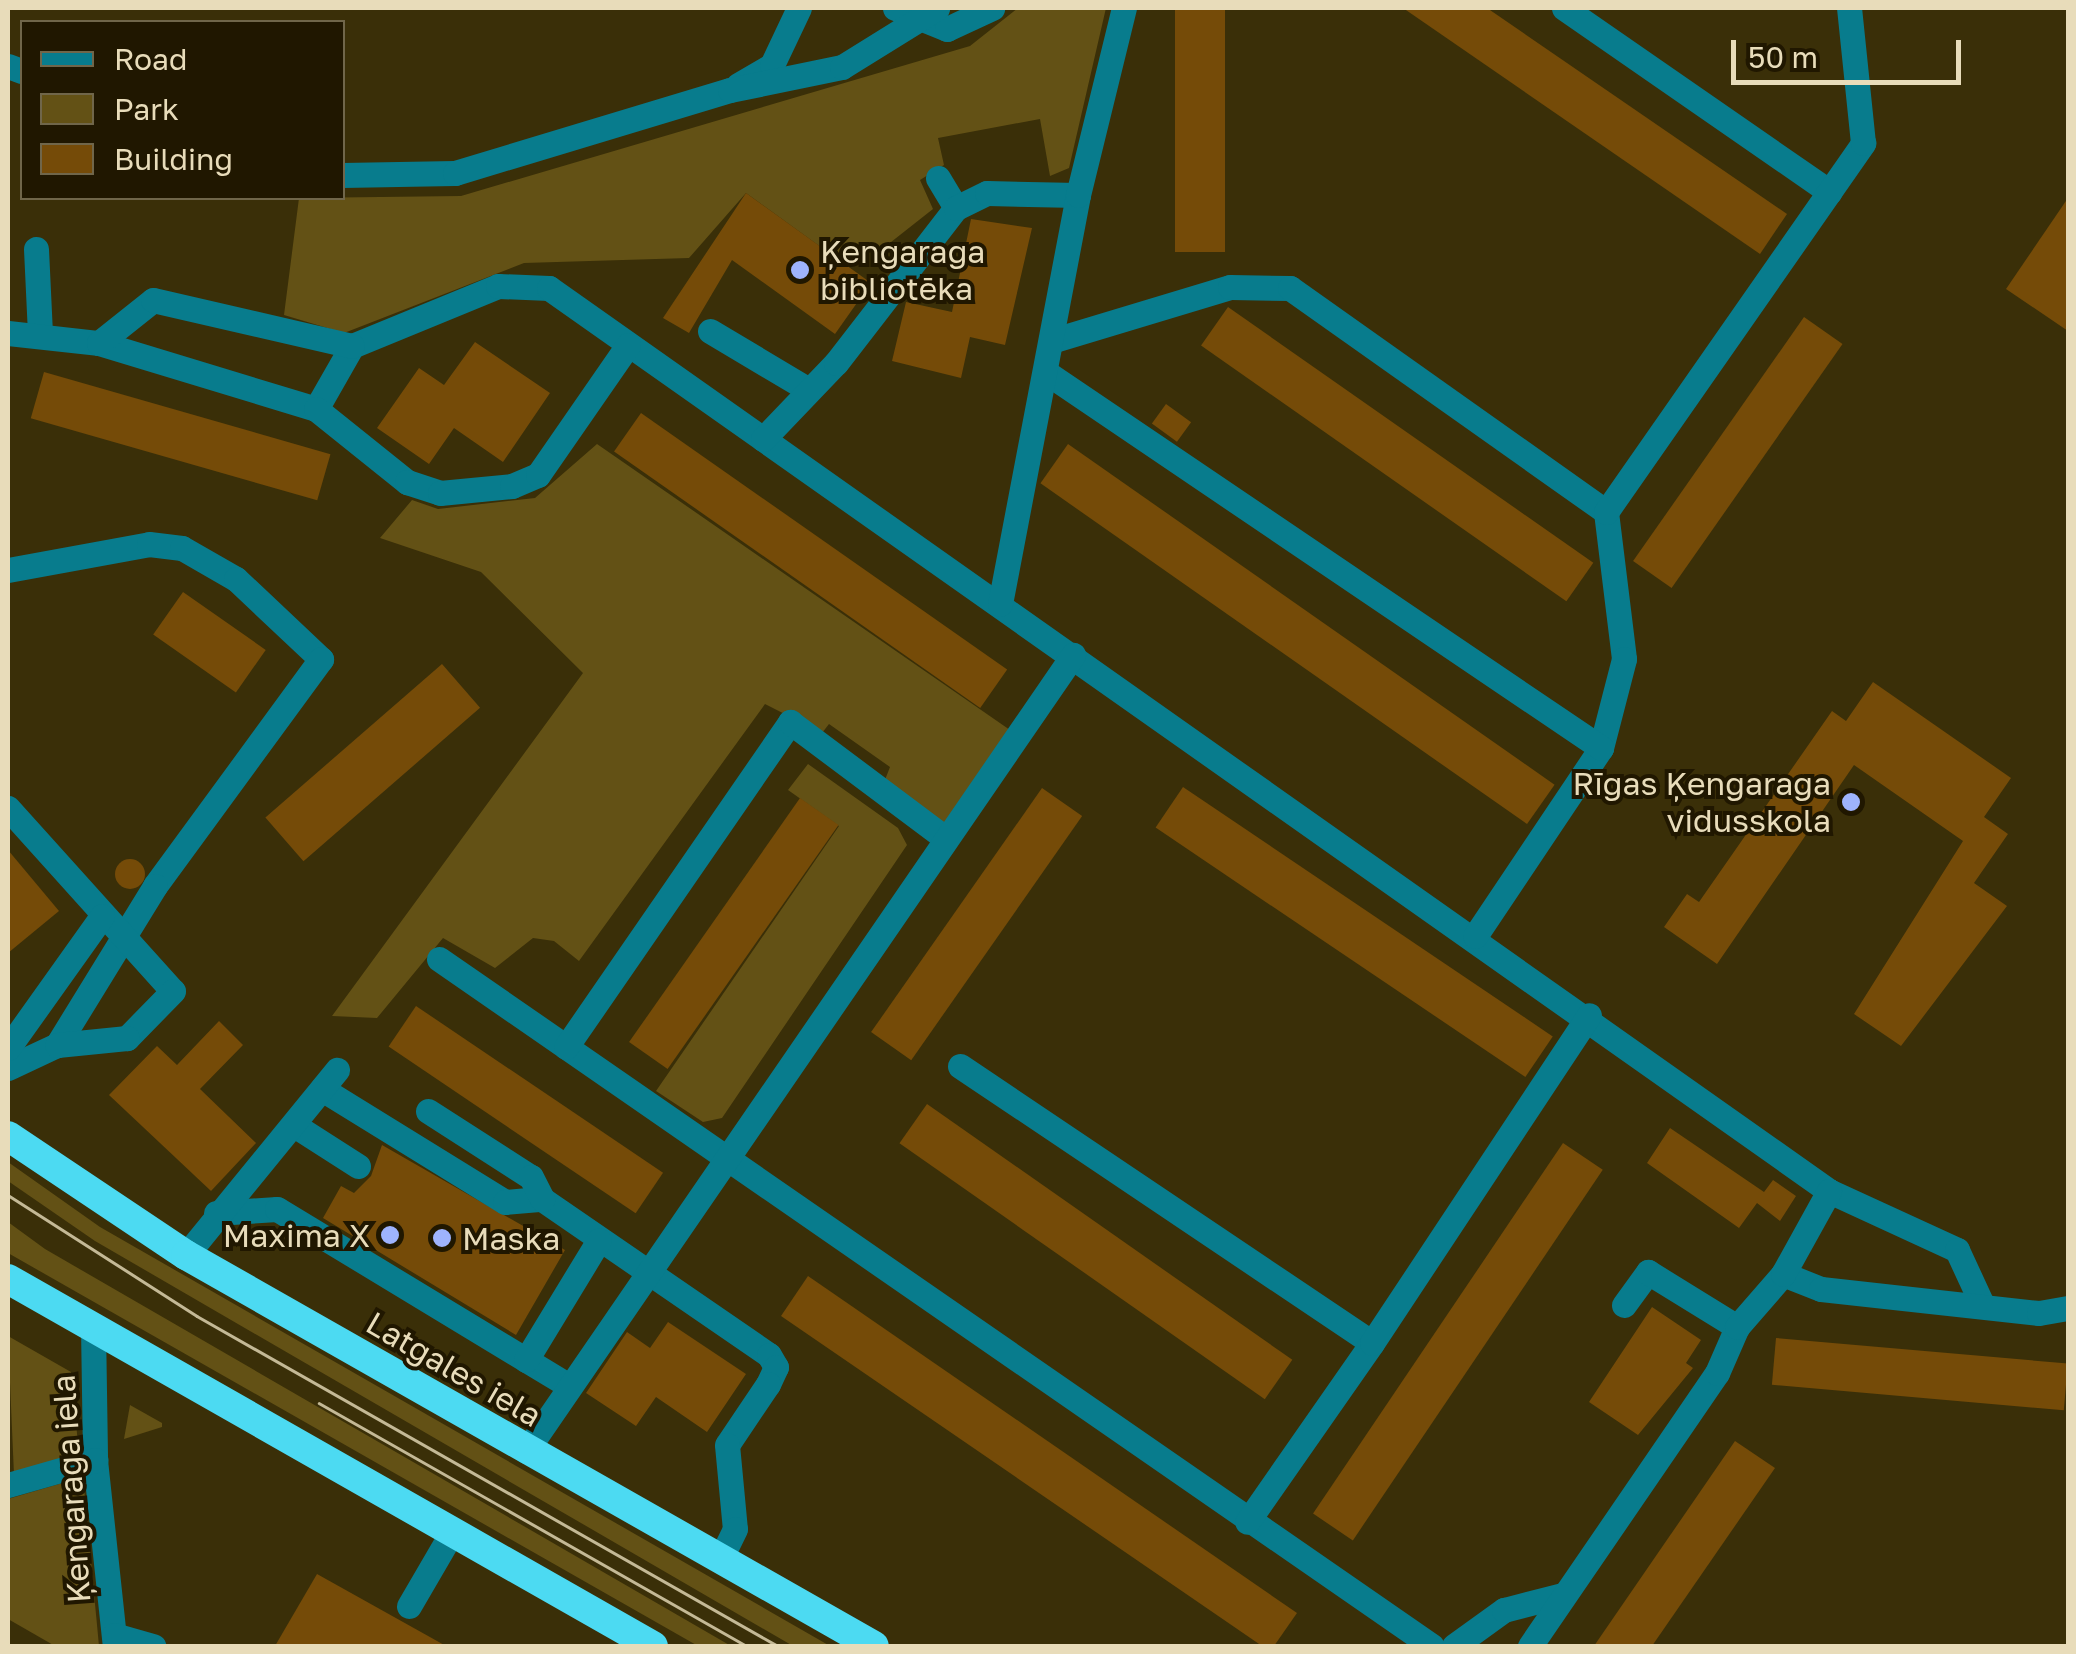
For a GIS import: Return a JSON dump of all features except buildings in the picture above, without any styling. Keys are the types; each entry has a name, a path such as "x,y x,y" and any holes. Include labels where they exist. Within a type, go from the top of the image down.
{"highway":[{"name":"Latgales iela","path":"8,1136 186,1255 874,1646"},
{"path":"8,1279 452,1532 633,1642"}],"street":[{"path":"730,90 772,65 798,8"},
{"path":"894,8 928,16 947,29 992,8"},
{"path":"1000,604 1078,195 1124,8"},
{"path":"1564,8 1830,192"},
{"path":"1475,936 1601,748 1624,659 1606,512 1864,143 1849,8"},
{"path":"345,175 455,173 730,90 842,67 928,16"},
{"path":"938,178 956,208"},
{"path":"763,438 809,390 956,208 987,193 1078,195"},
{"path":"36,249 40,335"},
{"path":"99,343 153,300 352,346 498,286 526,284 549,288 1589,1015 1829,1190 1958,1250 1980,1302"},
{"path":"1051,341 1230,287 1290,288 1606,512"},
{"path":"710,331 809,390"},
{"path":"8,333 99,343 316,409 406,482 440,493 512,486 538,475 628,345"},
{"path":"316,409 352,346"},
{"path":"1047,372 1601,748"},
{"path":"8,570 149,544 182,548 236,580 321,659 124,938 57,1045"},
{"path":"526,1451 722,1159 1073,655"},
{"path":"566,1047 790,722 945,838"},
{"path":"8,808 173,991 127,1038 57,1045 8,1068"},
{"path":"8,1048 102,916"},
{"path":"439,958 722,1159 1432,1646"},
{"path":"1247,1522 1589,1015"},
{"path":"960,1066 1372,1342"},
{"path":"186,1255 216,1213 330,1080 504,1202 542,1200"},
{"path":"428,1111 531,1177 542,1200 769,1356 776,1367 768,1384 727,1445 735,1529 720,1560"},
{"path":"294,1124 358,1166"},
{"path":"1530,1646 1717,1373 1737,1327 1783,1274 1829,1190"},
{"path":"216,1213 277,1209 569,1386"},
{"path":"526,1360 599,1240"},
{"path":"1624,1305 1648,1272 1737,1327"},
{"path":"1783,1274 1821,1289 1980,1302 2039,1313 2068,1308"},
{"name":"Ķengaraga iela","path":"94,1327 94,1460 115,1640"},
{"path":"8,1485 94,1460"},
{"path":"409,1606 452,1532"},
{"path":"1454,1646 1504,1610 1562,1595"},
{"path":"115,1640 153,1646"}],"green space":[{"path":"1018,8 1106,8 1069,168 1050,176 1040,119 938,138 944,165 920,180 933,209 886,246 836,258 746,193 689,258 524,263 344,333 284,315 299,200 461,196 970,46"},
{"path":"597,444 1010,730 943,826 883,785 890,767 829,724 822,733 765,704 579,961 554,941 533,938 495,968 443,938 377,1018 332,1016 583,673 481,572 380,538 412,500 438,509 535,498"},
{"path":"808,764 898,828 907,845 722,1118 703,1122 656,1091 839,826 788,790"},
{"path":"8,1162 100,1227 830,1646 793,1646 95,1241 8,1181"},
{"path":"8,1222 45,1249 731,1646 698,1646 8,1253"},
{"path":"8,1336 71,1372 79,1454 14,1475"},
{"path":"130,1405 162,1423 162,1427 124,1439"},
{"path":"83,1477 99,1646 55,1646 8,1619 8,1499"}],"tram line":[{"path":"8,1195 197,1316 778,1646"},
{"path":"319,1403 747,1646"}],"place":[{"name":"Ķengaraga bibliotēka","path":"800,270"},
{"name":"Rīgas Ķengaraga vidusskola","path":"1851,802"},
{"name":"Maxima X","path":"390,1235"},
{"name":"Maska","path":"442,1238"}]}
